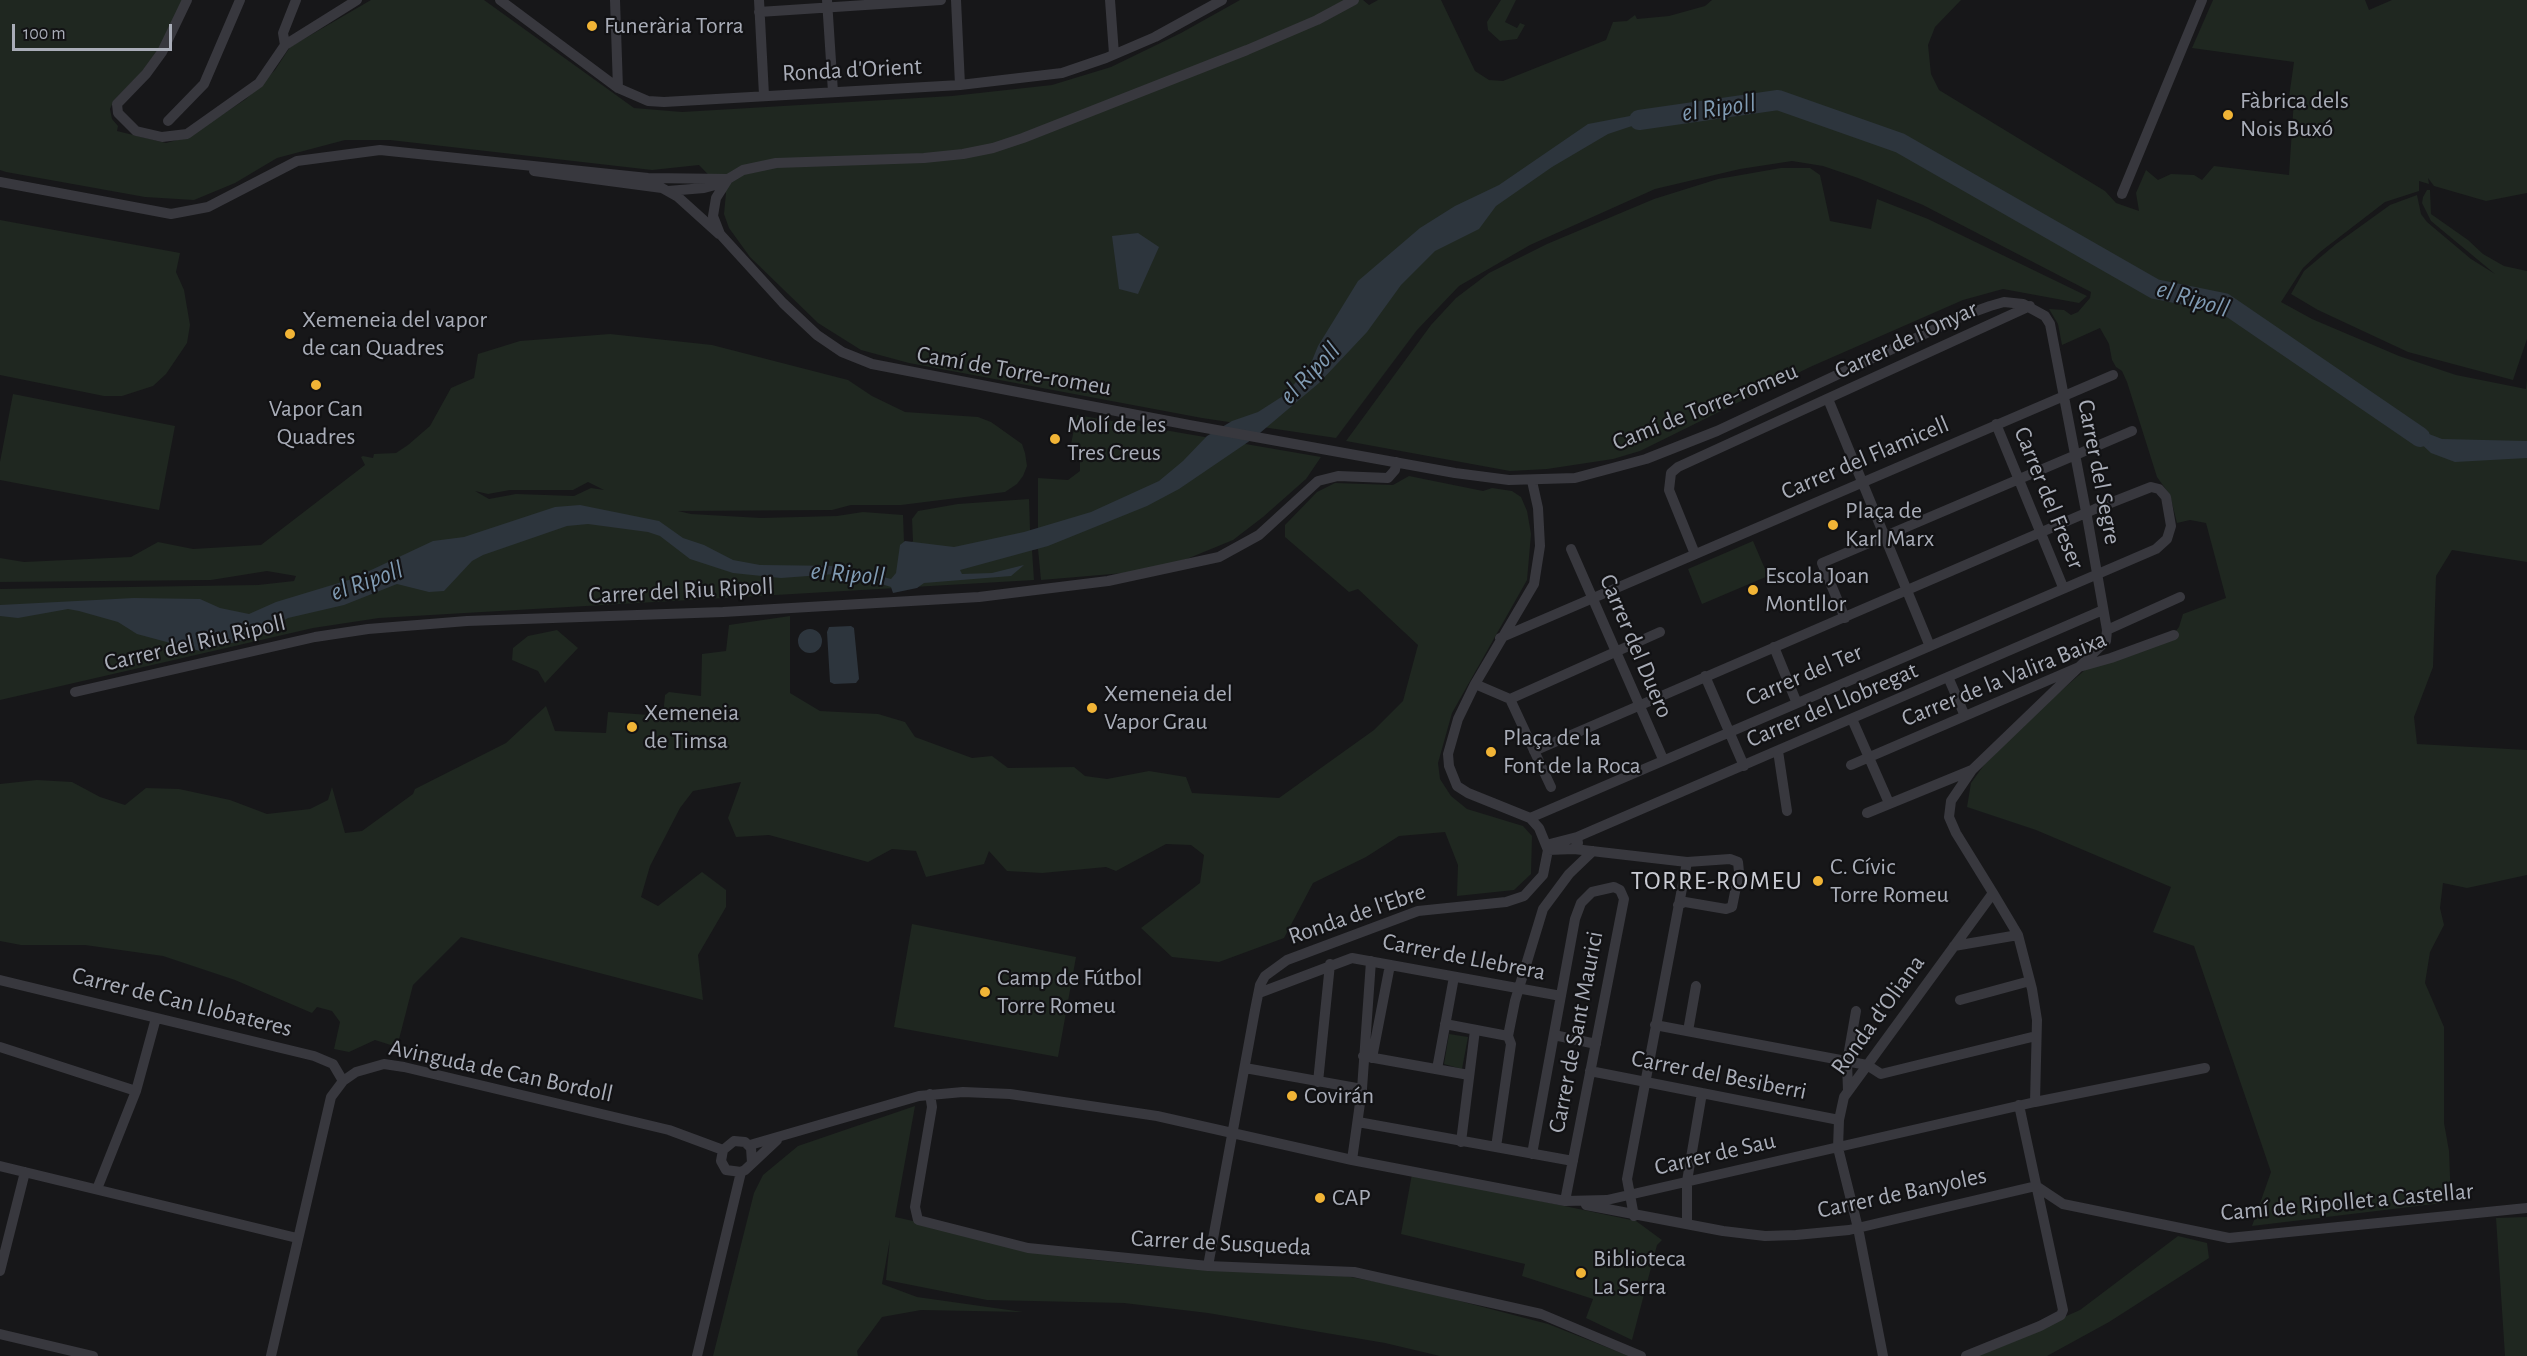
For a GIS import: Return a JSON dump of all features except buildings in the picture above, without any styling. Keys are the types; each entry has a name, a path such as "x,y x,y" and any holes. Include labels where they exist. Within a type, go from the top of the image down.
{"street":[{"path":"187,0 162,52 146,74 117,104 118,113 136,131 162,137 186,134 259,83 285,45 357,0"},
{"path":"168,121 204,84 240,0"},
{"path":"285,45 283,33 296,0"},
{"name":"Ronda d'Orient","path":"500,0 618,88 648,101 664,102 960,85 1062,73 1164,32 1222,0"},
{"path":"615,0 618,88"},
{"path":"759,0 764,95"},
{"path":"759,12 827,4 941,0"},
{"path":"956,0 960,85"},
{"path":"1110,0 1114,54"},
{"path":"521,164 525,169 541,173 662,188 667,191 704,188 727,181 743,170 767,164 924,158 963,154 993,148 1023,138 1247,50 1317,20 1353,0"},
{"path":"2122,194 2202,0"},
{"path":"827,4 833,92"},
{"path":"0,182 171,214 208,207 297,161 380,150 659,179 673,177 727,181"},
{"path":"720,234 713,216 714,206 727,181"},
{"name":"Camí de Torre-romeu","path":"667,191 720,234 783,303 830,345 858,360 899,372 1455,473 1532,481 1575,478 1646,459 1716,431 1976,311 2004,302 2030,306"},
{"name":"Carrer de l'Onyar","path":"1695,554 1669,490 1671,473 1678,467 2030,306"},
{"name":"Carrer del Segre","path":"2030,306 2040,312 2050,324 2107,630"},
{"path":"1976,311 1984,328"},
{"name":"Carrer del Flamicell","path":"1500,638 2114,375"},
{"path":"1828,399 1929,644"},
{"name":"Carrer del Freser","path":"1996,424 2042,531 2063,587"},
{"path":"1845,618 1822,562 2132,431"},
{"name":"Carrer del Riu Ripoll","path":"75,692 315,637 368,629 467,621 723,612 979,597 1108,581 1219,557 1259,535 1318,481 1338,476 1388,478 1393,474 1396,462"},
{"path":"1532,481 1538,508 1540,546 1534,584 1523,607 1500,638 1458,719 1448,754 1453,777 1457,786 1468,794 1530,818 1539,828 1547,847 1687,862 1730,859 1738,862 1739,872 1732,908 1685,902 1678,905"},
{"name":"Carrer del Ter","path":"1530,818 2164,543 2171,526 2171,514 2166,497 2155,486 2086,513"},
{"path":"1534,751 1638,704 1845,618 2086,513"},
{"name":"Carrer del Duero","path":"1571,549 1594,597 1663,759"},
{"path":"2035,1102 2036,1036 2030,981 2018,935 1991,896 1948,817 1951,801 1972,770 2096,652 2106,641 2107,630 2180,597"},
{"name":"Carrer del Llobregat","path":"1547,847 1577,837 1744,766 2103,610"},
{"path":"1510,699 1660,632"},
{"name":"Carrer de la Valira Baixa","path":"1851,765 2079,667 2174,635"},
{"path":"1774,648 1796,701"},
{"path":"1705,676 1744,766"},
{"path":"1948,677 1965,716"},
{"path":"1475,684 1510,699 1551,788"},
{"path":"1852,719 1889,803"},
{"path":"1778,751 1787,811"},
{"path":"1867,813 1972,770"},
{"path":"1574,849 1578,843 1577,837"},
{"name":"Ronda de l'Ebre","path":"1208,1266 1259,993 1265,976 1278,964 1394,920 1438,907 1506,902 1524,896 1544,875 1547,847"},
{"path":"1496,1147 1511,1044 1508,1036 1519,990 1544,909 1569,874 1593,851"},
{"path":"1634,1216 1627,1179 1687,862"},
{"name":"Carrer de Sant Maurici","path":"1561,996 1581,903 1592,892 1602,888 1614,887 1620,890 1624,899 1565,1200"},
{"name":"Ronda d'Oliana","path":"1883,1356 1858,1228 1838,1148 1839,1120 1848,1091 1991,896"},
{"name":"Ronda d'Oliana","path":"1954,946 2018,935"},
{"name":"Carrer de Llebrera","path":"1259,993 1330,964 1352,958 1561,996"},
{"path":"1367,1057 1371,961"},
{"path":"1318,1082 1330,964"},
{"path":"1352,1160 1367,1057 1390,965"},
{"path":"1437,1070 1454,977"},
{"name":"Carrer de Can Llobateres","path":"0,980 314,1056 333,1064 343,1081"},
{"path":"1960,1000 2030,981"},
{"path":"1688,1031 1696,986"},
{"path":"1532,1154 1561,996"},
{"path":"1848,1091 1847,1062 1856,1011"},
{"path":"97,1189 136,1091 156,1018"},
{"path":"1444,1024 1508,1036"},
{"path":"1655,1025 1867,1065 1881,1074 2036,1036"},
{"path":"1461,1142 1475,1030"},
{"path":"1554,1035 1596,1044"},
{"path":"0,1047 136,1091"},
{"path":"1367,1057 1469,1075"},
{"name":"Avinguda de Can Bordoll","path":"343,1081 356,1072 384,1064 669,1130 723,1150"},
{"path":"1245,1068 1362,1089"},
{"name":"Carrer de Sau","path":"1232,1134 1352,1160 1565,1200 1607,1200 2035,1102 2205,1068"},
{"name":"Carrer del Besiberri","path":"1590,1071 1839,1120"},
{"path":"271,1356 331,1097 343,1081"},
{"path":"741,1172 726,1170 721,1161 723,1150 734,1141 750,1145 930,1094 963,1092 1084,1103 1157,1116 1232,1134"},
{"path":"1687,1224 1687,1181 1702,1092"},
{"name":"Carrer de Susqueda","path":"930,1094 932,1107 915,1207 918,1220 1029,1248 1208,1266 1258,1266 1354,1272 1541,1314 1641,1356"},
{"path":"1966,1356 2040,1326 2061,1315 2063,1310 2019,1106"},
{"path":"1358,1122 1573,1161"},
{"path":"697,1356 741,1172 779,1138"},
{"path":"750,1145 752,1163"},
{"path":"0,1166 297,1238"},
{"path":"0,1271 25,1172"},
{"name":"Camí de Ripollet a Castellar","path":"2036,1186 2063,1204 2229,1238 2527,1208"},
{"name":"Carrer de Banyoles","path":"1565,1200 1634,1216 1765,1236 1820,1234 1858,1228 2036,1186"},
{"path":"0,1334 93,1356"}],"shaded area":[{"path":"0,0 183,0 168,35 141,73 114,100 110,109 112,119 118,126 117,131 166,143 188,137 246,99 275,70 290,47 371,0 484,0 634,108 682,112 952,96 1052,85 1111,67 1181,33 1240,0 1363,0 1369,5 1378,0 1441,0 1475,71 1489,80 1503,81 1606,40 1613,22 1627,21 1635,15 1637,19 1669,16 1705,6 1712,0 1961,0 1935,27 1928,45 1931,74 1939,90 2105,191 2116,203 2139,211 2136,193 2146,170 2158,180 2171,174 2194,175 2202,180 2214,166 2289,175 2294,99 2289,97 2294,62 2192,48 2213,0 2365,0 2369,10 2392,0 2527,0 2527,193 2486,201 2434,186 2428,178 2429,184 2419,181 2419,191 2385,202 2320,252 2303,268 2281,302 2312,319 2399,356 2456,375 2526,389 2527,379 2527,562 2452,550 2436,576 2433,667 2414,717 2417,744 2527,750 2527,875 2467,888 2443,883 2440,908 2444,925 2430,952 2425,983 2444,1027 2444,1123 2449,1151 2451,1202 2252,1226 2271,1172 2194,946 2153,932 2171,887 2036,830 1967,807 1971,783 1984,765 2031,717 2086,669 2168,641 2179,627 2183,614 2226,598 2206,523 2190,520 2177,523 2170,495 2157,477 2127,382 2122,371 2112,360 2109,344 2100,328 2062,345 2058,324 2049,309 2064,310 2071,315 2078,312 2090,298 2091,292 1923,205 1823,166 1792,161 1740,169 1655,189 1530,245 1459,286 1417,330 1336,438 1202,418 909,363 861,350 818,323 750,257 729,228 724,214 726,193 699,165 652,170 390,140 345,140 277,158 235,183 194,200 145,197 6,172 0,170"},
{"path":"1501,0 1516,0 1505,22 1517,28 1520,23 1525,25 1517,39 1500,41 1488,30 1487,22"},
{"path":"1781,168 1810,168 1820,175 1830,221 1871,229 1877,199 1928,219 2087,296 2079,303 2003,289 1963,300 1810,367 1640,451 1613,459 1547,469 1510,471 1346,441 1431,325 1456,298 1489,273 1547,244 1654,199 1718,179"},
{"path":"2427,190 2430,190 2431,214 2468,240 2483,254 2504,266 2527,271 2527,339 2513,380 2408,352 2318,310 2291,294 2304,271 2336,244 2390,205 2417,195 2421,214 2427,222 2471,259 2495,274 2431,221 2422,203"},
{"path":"0,220 180,253 176,272 184,290 190,325 187,343 166,374 153,386 122,396 104,396 0,375"},
{"path":"610,334 712,345 848,380 872,396 905,412 978,417 991,422 1022,444 1027,466 1017,484 1005,492 901,505 851,505 832,510 678,511 691,514 761,518 837,516 863,512 903,515 904,542 907,547 913,541 912,519 918,511 958,504 1029,499 1030,530 1038,532 1038,478 1068,480 1080,471 1080,446 1071,444 1077,415 1321,457 1306,479 1233,540 1177,563 1124,573 1041,580 1038,549 1032,550 1034,580 379,618 313,628 0,700 0,589 258,585 294,581 296,576 267,571 211,580 0,582 0,558 24,562 131,557 158,542 193,549 261,545 365,465 361,457 373,458 374,454 396,453 430,426 451,388 474,378 478,354 520,341","holes":["588,482 604,490 591,488 574,496 516,494 489,499 475,491 488,494 510,490 573,490"]},
{"path":"13,394 175,426 159,510 0,480 0,462"},
{"path":"1409,476 1483,491 1492,488 1512,491 1521,497 1527,511 1531,534 1527,580 1452,713 1438,763 1440,779 1451,796 1467,809 1523,826 1532,836 1531,874 1514,890 1457,896 1458,865 1445,832 1399,836 1366,857 1313,883 1284,938 1219,962 1172,957 1141,928 1200,883 1204,855 1191,845 1166,844 1116,871 1106,867 1042,873 1007,871 989,851 984,864 926,877 916,851 892,849 868,862 769,835 736,837 728,818 741,782 693,791 680,808 650,866 641,897 658,906 702,872 726,890 726,907 698,955 703,1000 461,937 413,985 397,1047 375,1040 349,1052 334,1049 340,1022 332,1011 317,1007 312,1013 235,980 163,956 85,945 21,945 0,941 0,784 37,780 72,782 100,797 125,805 146,788 179,789 230,800 267,814 310,809 328,800 332,787 345,833 362,831 413,794 415,789 506,743 546,706 555,731 606,733 608,712 663,716 665,695 669,692 701,696 702,654 726,651 729,625 790,616 790,693 820,711 878,714 905,722 915,737 972,758 992,756 1008,768 1074,767 1085,776 1107,779 1149,771 1186,777 1192,793 1279,798 1374,730 1403,701 1418,645 1358,589 1349,592 1285,537 1285,525 1317,492 1335,483 1393,485"},
{"path":"1753,541 1768,576 1702,604 1688,569"},
{"path":"557,630 578,648 545,683 538,671 512,660 513,648 528,636"},
{"name":"Camp de Fútbol Torre Romeu","path":"912,924 1076,957 1058,1057 894,1027"},
{"path":"1449,1034 1468,1037 1462,1069 1444,1064"},
{"path":"915,1106 895,1217 1085,1259 1146,1265 1335,1274 1414,1289 1548,1324 1629,1356 1440,1356 1385,1343 1208,1313 1124,1303 987,1300 886,1280 890,1239 882,1284 917,1297 1023,1312 921,1310 882,1317 857,1351 858,1356 713,1356 754,1193 763,1175 798,1146"},
{"path":"1412,1174 1636,1221 1662,1240 1657,1245 1632,1340 1586,1318 1593,1299 1522,1276 1525,1264 1401,1234"},
{"path":"2527,1217 2527,1356 2505,1356 2496,1218"},
{"path":"2178,1236 2207,1243 2209,1258 2109,1322 2047,1356 1976,1356 2080,1310"}],"water":[{"path":"1665,115 1608,134 1552,167 1496,206 1479,229 1435,251 1401,285 1367,332 1319,383 1254,438 1179,489 1147,506 1048,546 960,570 962,574 992,573 1024,565 1011,576 924,583 917,588 893,593 891,587 862,578 835,574 781,578 733,573 690,559 660,536 648,532 588,524 567,526 483,555 472,561 444,591 429,592 397,584 344,605 288,618 255,637 200,651 137,634 118,622 68,609 18,618 0,616 0,605 134,598 200,599 220,608 249,614 276,602 352,579 433,541 464,537 555,507 580,505 659,521 683,538 704,545 733,560 760,565 842,566 891,579 896,573 900,545 905,541 954,547 1024,532 1091,512 1159,481 1183,461 1207,436 1232,421 1258,412 1283,396 1309,368 1318,346 1358,281 1420,228 1455,206 1499,185 1588,124 1630,116"},
{"path":"1138,233 1159,247 1138,294 1119,289 1112,236"},
{"path":"2398,422 2442,439 2527,441 2527,458 2455,462 2431,453"},
{"path":"851,626 854,628 859,679 856,683 834,684 830,682 827,632 829,627"},
{"path":"810,629 819,632 822,641 819,650 810,653 801,650 798,641 801,632"}],"waterway":[{"name":"el Ripoll","path":"1639,120 1778,100 1900,143 2155,289 2224,303 2420,437"}],"place":[{"name":"Funerària Torra","path":"592,26"},
{"name":"Fàbrica dels Nois Buxó","path":"2228,115"},
{"name":"Xemeneia del vapor de can Quadres","path":"290,334"},
{"name":"Vapor Can Quadres","path":"316,385"},
{"name":"Molí de les Tres Creus","path":"1055,439"},
{"name":"Plaça de Karl Marx","path":"1833,525"},
{"name":"Escola Joan Montllor","path":"1753,590"},
{"name":"Xemeneia del Vapor Grau","path":"1092,708"},
{"name":"Xemeneia de Timsa","path":"632,727"},
{"name":"Plaça de la Font de la Roca","path":"1491,752"},
{"name":"C. Cívic Torre Romeu","path":"1818,881"},
{"name":"Camp de Fútbol Torre Romeu","path":"985,992"},
{"name":"Covirán","path":"1292,1096"},
{"name":"CAP","path":"1320,1198"},
{"name":"Biblioteca La Serra","path":"1581,1273"}],"district":[{"name":"TORRE-ROMEU","path":"1717,881"}]}
